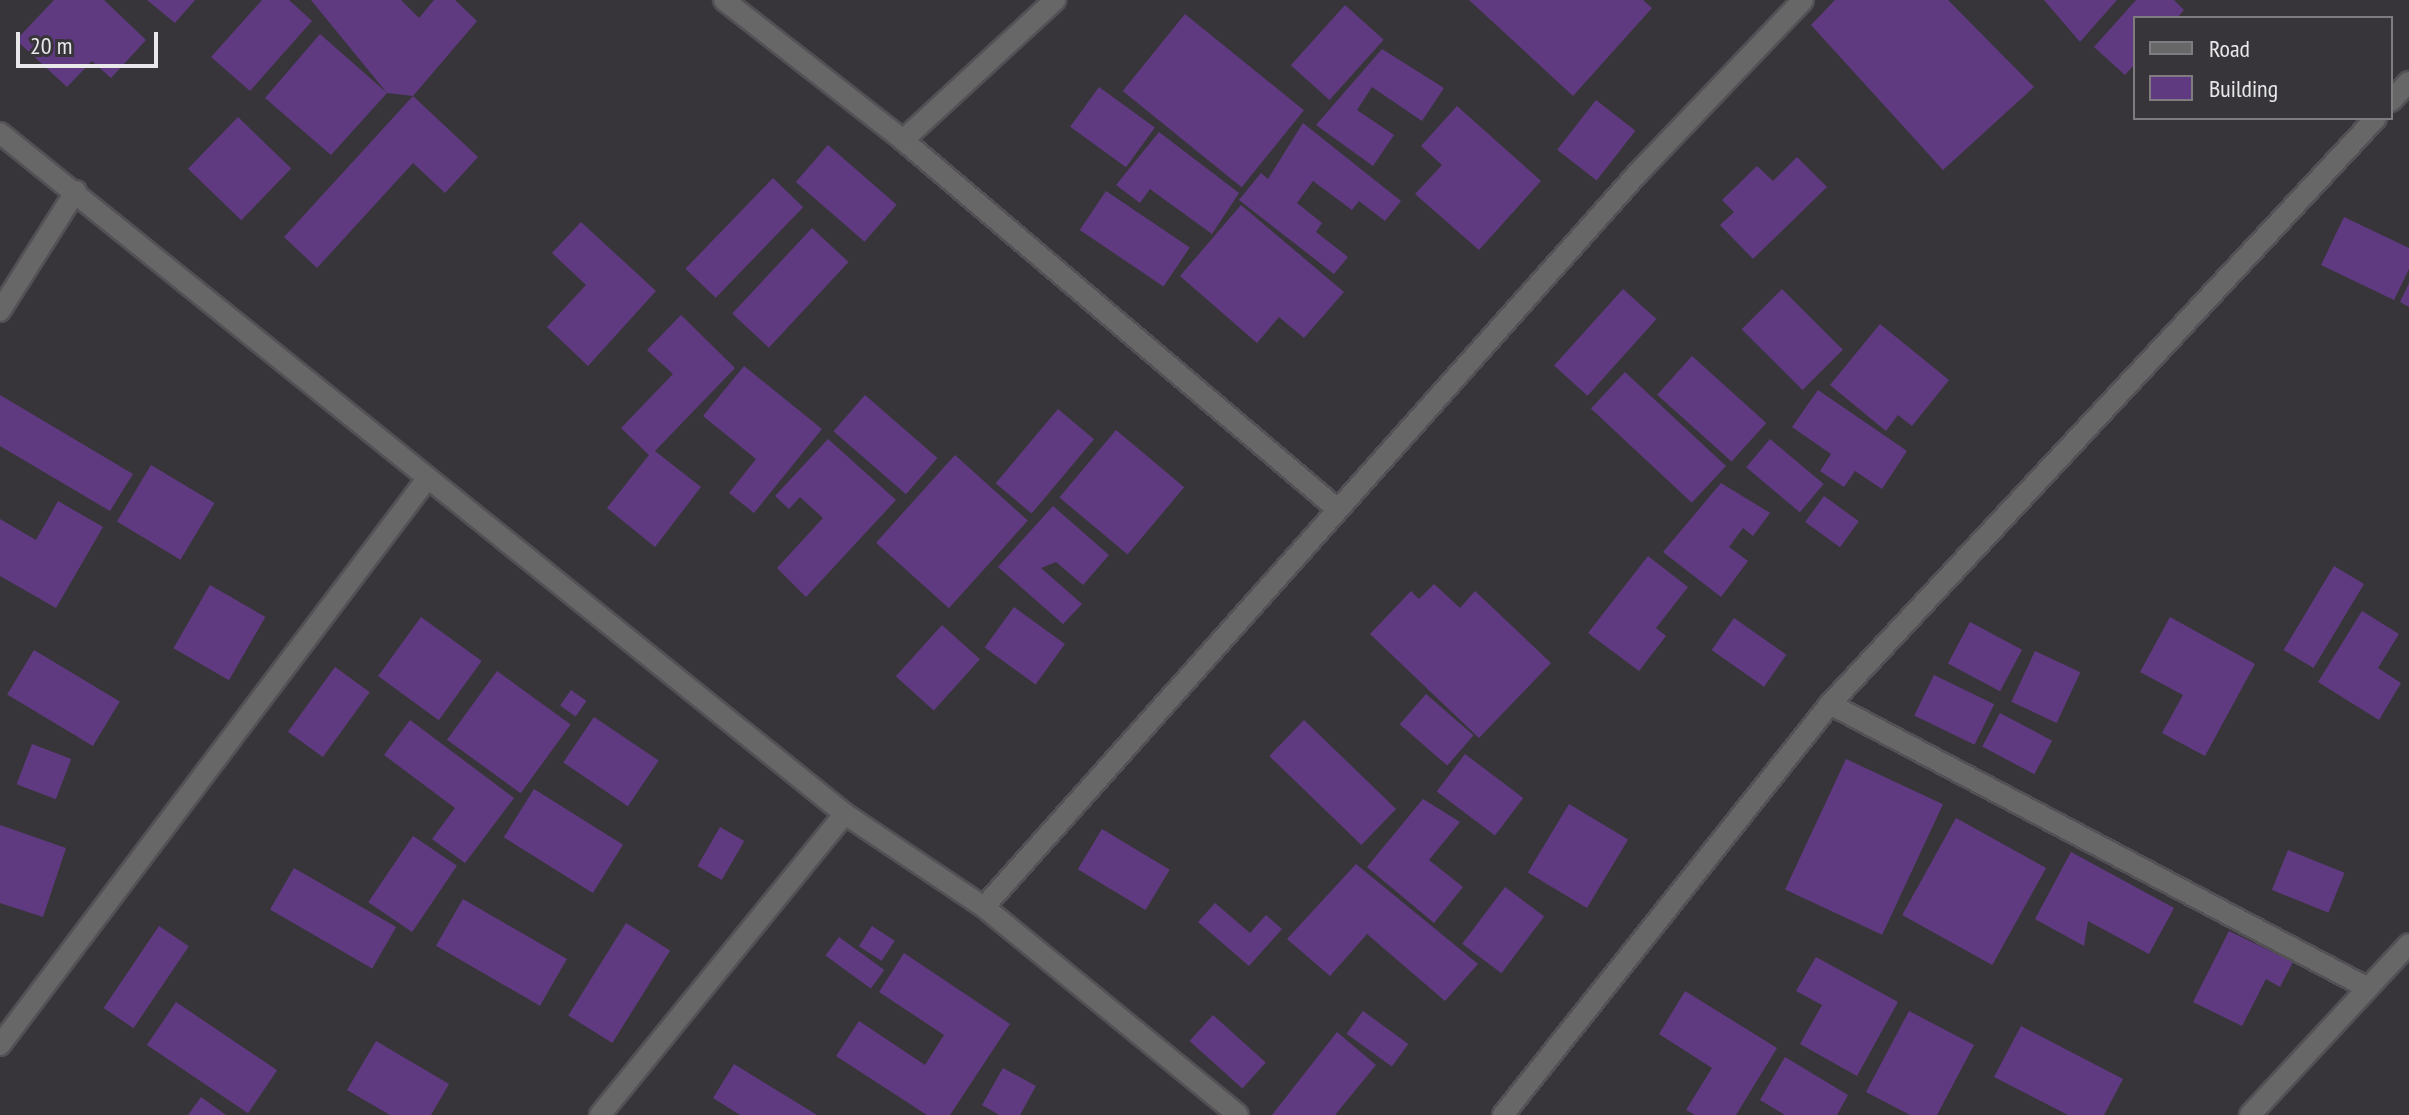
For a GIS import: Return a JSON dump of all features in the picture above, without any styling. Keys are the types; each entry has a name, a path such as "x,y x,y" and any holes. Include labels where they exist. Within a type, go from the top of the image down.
{"street":[{"path":"724,0 903,140 1336,508"},
{"path":"903,140 1055,0"},
{"path":"984,907 1336,508 1637,174 1803,0"},
{"path":"2393,99 2409,82"},
{"path":"1503,1115 1830,704 2374,120"},
{"path":"0,133 76,191 427,479 845,814 984,907 1238,1115"},
{"path":"0,311 76,191"},
{"path":"0,1045 427,479"},
{"path":"1830,704 2368,988"},
{"path":"600,1115 845,814"},
{"path":"2250,1115 2409,944"}],"building":[{"path":"54,0 104,0 146,40 111,78 92,61 67,87 16,40"},
{"path":"147,0 195,0 175,23"},
{"path":"262,0 289,0 312,21 250,91 211,57"},
{"path":"311,0 401,0 419,18 434,0 455,0 477,21 413,96 387,93"},
{"path":"1469,0 1643,0 1652,8 1573,96"},
{"path":"1835,0 1948,0 2034,87 1943,170 1811,25"},
{"path":"2044,0 2117,0 2080,42"},
{"path":"2136,0 2174,0 2184,10 2179,16 2133,16 2133,66 2125,75 2094,47"},
{"path":"1345,5 1384,40 1329,100 1291,65"},
{"path":"1185,14 1304,110 1242,187 1123,91"},
{"path":"320,34 387,93 331,155 265,98"},
{"path":"1382,49 1444,88 1422,121 1372,87 1357,110 1394,135 1373,166 1316,125"},
{"path":"1099,87 1155,128 1126,167 1070,127"},
{"path":"413,96 478,157 445,193 413,163 317,268 284,237"},
{"path":"1596,100 1635,131 1597,180 1557,150"},
{"path":"1457,106 1541,181 1479,250 1415,194 1442,165 1421,146"},
{"path":"238,117 291,168 241,220 188,169"},
{"path":"1303,123 1401,201 1385,221 1359,201 1352,210 1313,181 1297,203 1322,223 1316,232 1348,257 1334,274 1239,200 1261,173 1268,179"},
{"path":"1159,132 1239,193 1212,234 1150,189 1140,203 1116,185"},
{"path":"828,145 897,205 865,242 796,182"},
{"path":"1797,157 1827,187 1753,259 1720,225 1734,212 1722,200 1757,166 1773,181"},
{"path":"773,178 803,207 716,298 685,269"},
{"path":"1106,191 1190,247 1163,286 1080,230"},
{"path":"1241,205 1344,292 1304,338 1279,317 1257,343 1180,276"},
{"path":"2344,217 2409,248 2409,269 2394,300 2321,265"},
{"path":"581,222 656,291 588,366 547,327 586,285 552,253"},
{"path":"812,228 849,262 769,348 732,314"},
{"path":"2409,283 2409,307 2400,302"},
{"path":"1623,289 1656,319 1588,396 1554,366"},
{"path":"1782,289 1843,350 1803,390 1742,329"},
{"path":"681,315 735,368 655,451 701,487 655,547 607,508 649,455 621,428 673,374 647,350"},
{"path":"1880,324 1949,380 1912,426 1898,415 1886,431 1830,385"},
{"path":"1692,356 1766,423 1732,462 1657,395"},
{"path":"744,366 822,429 754,513 729,493 756,459 703,416"},
{"path":"1625,372 1726,466 1692,503 1591,409"},
{"path":"1818,390 1907,451 1882,489 1855,471 1844,487 1820,471 1831,454 1792,427"},
{"path":"0,395 133,474 110,511 0,446"},
{"path":"865,395 937,458 906,494 834,431"},
{"path":"1058,409 1094,439 1032,514 996,483"},
{"path":"1116,430 1184,487 1128,555 1059,497"},
{"path":"828,439 896,500 806,597 777,568 823,518 800,497 789,509 775,496"},
{"path":"1770,439 1824,484 1800,512 1746,467"},
{"path":"955,455 1028,521 949,608 876,543"},
{"path":"151,465 214,503 180,560 117,522"},
{"path":"1721,483 1770,513 1753,536 1743,528 1729,547 1748,561 1721,597 1663,552"},
{"path":"1824,496 1859,521 1840,547 1805,522"},
{"path":"58,501 103,527 56,608 0,576 0,519 36,540"},
{"path":"1053,506 1109,555 1083,585 1056,562 1041,568 1082,604 1063,624 998,567"},
{"path":"1648,556 1688,587 1656,628 1666,636 1639,671 1588,633"},
{"path":"2334,566 2364,584 2314,668 2284,650"},
{"path":"1434,584 1460,608 1475,591 1551,663 1479,738 1370,634 1411,591 1419,599"},
{"path":"210,585 265,617 229,680 174,648"},
{"path":"1014,607 1065,644 1036,684 985,647"},
{"path":"2362,611 2399,634 2378,668 2401,683 2379,720 2318,682"},
{"path":"421,617 482,661 439,720 378,676"},
{"path":"2170,617 2255,664 2205,756 2162,733 2183,695 2140,672"},
{"path":"1734,618 1786,655 1764,687 1712,650"},
{"path":"1970,622 2022,650 2000,691 1948,663"},
{"path":"942,625 980,659 934,710 896,676"},
{"path":"34,650 120,702 93,746 7,695"},
{"path":"2035,651 2080,672 2057,723 2011,702"},
{"path":"335,667 370,692 323,757 288,732"},
{"path":"497,671 571,724 521,793 447,740"},
{"path":"1934,675 1994,704 1974,745 1914,715"},
{"path":"571,690 587,701 576,716 560,706"},
{"path":"1426,694 1474,735 1447,766 1400,724"},
{"path":"2000,713 2052,741 2034,774 1982,747"},
{"path":"594,717 659,761 628,806 563,763"},
{"path":"410,720 514,798 465,863 432,839 455,808 384,755"},
{"path":"1304,720 1396,809 1361,845 1269,756"},
{"path":"32,744 71,759 56,799 17,784"},
{"path":"1465,754 1523,798 1495,835 1437,792"},
{"path":"1846,759 1943,804 1882,935 1785,890"},
{"path":"534,789 623,845 593,893 504,837"},
{"path":"1423,799 1460,822 1429,860 1463,887 1434,923 1367,867"},
{"path":"1569,804 1628,840 1587,908 1528,873"},
{"path":"1956,818 2046,868 1992,965 1902,915"},
{"path":"0,825 66,848 43,917 0,903"},
{"path":"720,827 744,841 722,880 698,866"},
{"path":"1102,829 1170,870 1146,910 1078,869"},
{"path":"413,836 457,866 412,932 368,902"},
{"path":"2288,850 2345,873 2328,913 2272,890"},
{"path":"2071,852 2174,908 2149,954 2088,921 2084,946 2035,919"},
{"path":"1356,864 1478,964 1445,1001 1367,934 1330,976 1287,939"},
{"path":"294,868 396,927 372,969 270,910"},
{"path":"1505,887 1544,916 1501,973 1462,944"},
{"path":"463,899 567,959 540,1006 436,946"},
{"path":"1215,903 1250,933 1266,915 1282,929 1249,966 1198,922"},
{"path":"626,923 670,951 612,1043 568,1015"},
{"path":"159,926 189,946 133,1028 104,1008"},
{"path":"872,926 895,941 882,961 859,946"},
{"path":"2229,931 2293,962 2280,987 2266,979 2242,1026 2193,1002"},
{"path":"839,937 884,970 871,989 825,956"},
{"path":"904,953 1010,1024 950,1115 927,1115 836,1056 859,1021 925,1065 944,1035 879,992"},
{"path":"1816,957 1898,1002 1857,1076 1800,1044 1822,1005 1796,991"},
{"path":"1685,991 1777,1048 1736,1115 1695,1115 1686,1110 1712,1068 1659,1034"},
{"path":"176,1002 277,1070 248,1113 147,1045"},
{"path":"1363,1011 1408,1044 1392,1067 1347,1034"},
{"path":"1909,1011 1974,1045 1937,1115 1910,1115 1866,1092"},
{"path":"1213,1015 1266,1063 1242,1089 1190,1041"},
{"path":"2021,1026 2123,1079 2104,1115 2068,1115 1994,1077"},
{"path":"1337,1032 1376,1065 1335,1115 1272,1115"},
{"path":"376,1041 449,1084 431,1115 390,1115 347,1090"},
{"path":"1785,1057 1848,1095 1837,1115 1785,1115 1760,1100"},
{"path":"734,1064 817,1115 740,1115 713,1098"},
{"path":"1003,1068 1036,1086 1020,1115 999,1115 982,1105"},
{"path":"201,1097 226,1115 188,1115"}]}
